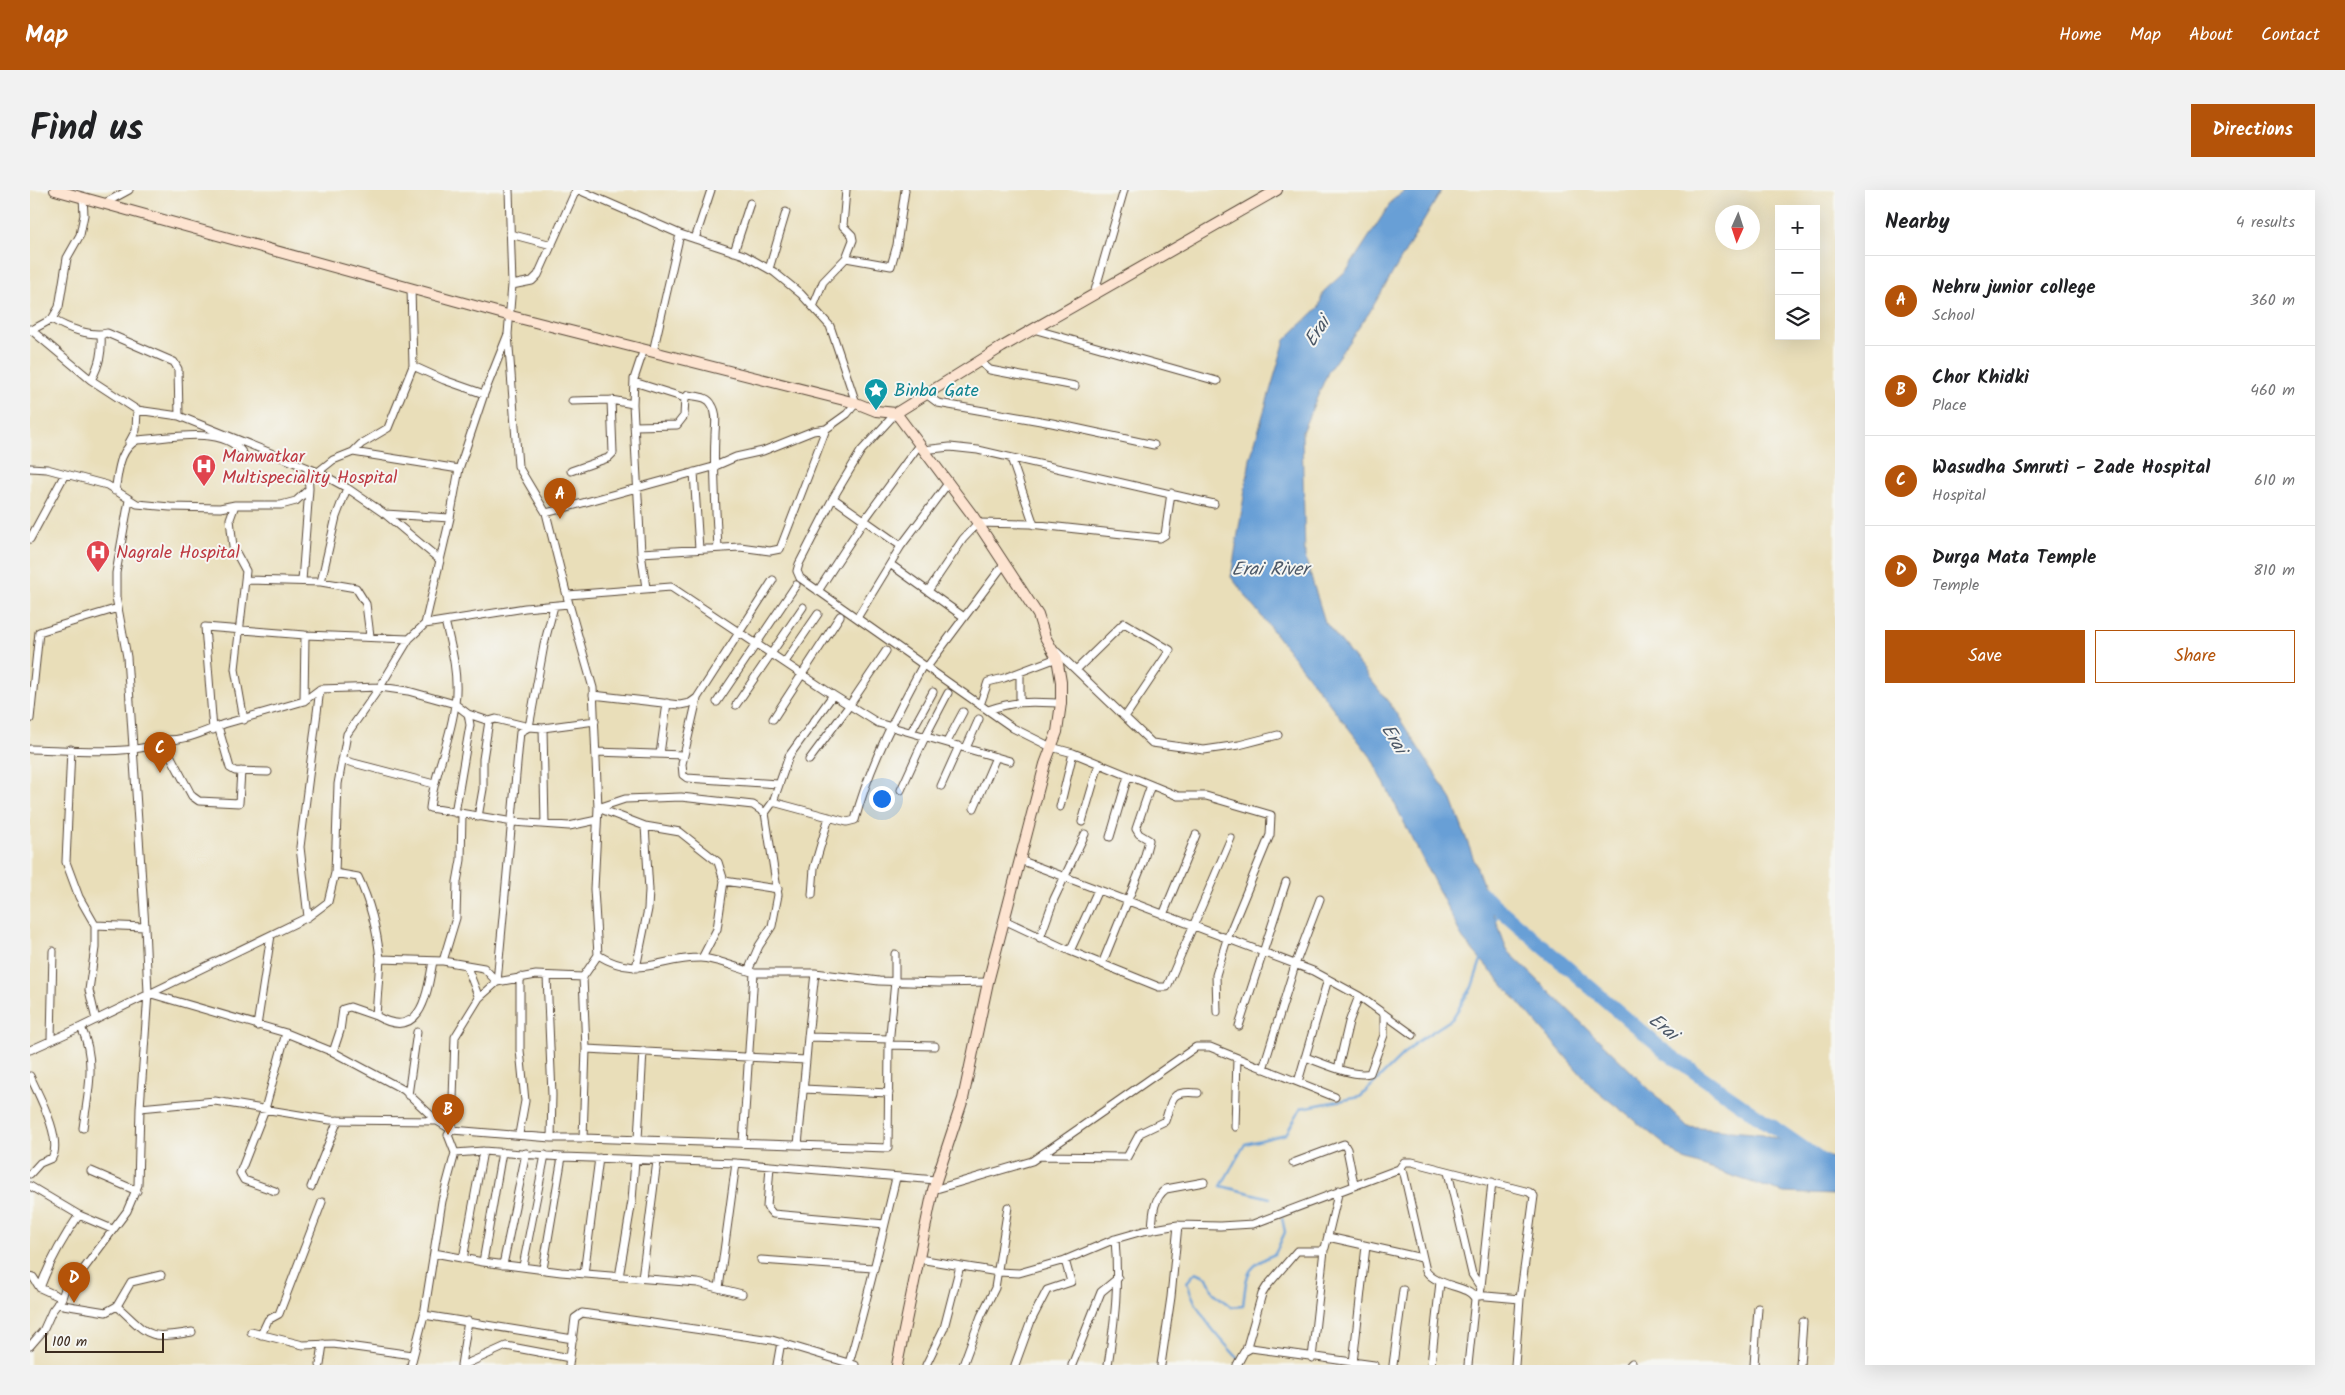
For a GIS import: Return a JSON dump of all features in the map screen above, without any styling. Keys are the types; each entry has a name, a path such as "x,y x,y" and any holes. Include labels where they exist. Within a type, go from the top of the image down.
{"main road":[{"path":"55,190 76,194 511,316 856,402 876,411 896,413 1033,329 1277,190"},
{"path":"896,413 978,523 1038,615 1045,637 1055,653 1061,682 1061,703 1057,732 1051,747 988,982 963,1099 934,1185 897,1365"}],"street":[{"path":"105,203 129,190"},
{"path":"30,1050 308,917 328,902 335,873 338,784 347,734 380,687 409,639 424,624 450,518 459,468 484,394 508,334 511,316 512,285 509,190"},
{"path":"512,285 535,278 577,190 680,234 734,252 769,269 801,294 830,326 856,402 847,414 826,429 813,431 763,451 736,457 713,467 546,513"},
{"path":"598,199 600,190"},
{"path":"695,239 711,190"},
{"path":"813,307 823,282 846,258 854,239 843,228 846,190"},
{"path":"846,258 891,266 898,244 905,190"},
{"path":"1094,294 1124,190"},
{"path":"76,194 84,215 80,235 67,258 59,307 52,319 31,330 91,380 137,410 179,416 308,470 318,472 385,514 440,560"},
{"path":"734,252 750,203"},
{"path":"769,269 786,212"},
{"path":"510,234 552,245"},
{"path":"646,588 641,553 637,487 633,404 634,382 648,350 680,234"},
{"path":"318,472 333,460 353,452 361,444 388,428 413,366 410,288"},
{"path":"52,319 71,328 115,336 174,362 178,369 179,416"},
{"path":"1033,329 1217,382"},
{"path":"91,380 100,359 102,334"},
{"path":"508,334 518,466 546,513 594,695 598,808 594,889 598,955 583,977 586,1049 583,1138"},
{"path":"979,361 990,370 1075,386"},
{"path":"413,366 444,380 484,394"},
{"path":"634,382 686,398 688,395 702,397 709,400 713,406 715,416 713,467 718,548"},
{"path":"926,394 938,403 1052,423 1154,445"},
{"path":"635,426 677,424 684,416 686,398"},
{"path":"572,401 611,400 633,404"},
{"path":"571,471 608,458 613,453 611,400"},
{"path":"115,491 121,455 136,430 137,410"},
{"path":"896,413 861,451 833,498 797,569 800,578 1012,728 1051,747 1099,764 1182,798 1206,796 1271,815 1270,835 1227,939 1216,975 1217,1012"},
{"path":"641,553 740,547 773,551 782,547 826,429"},
{"path":"128,445 137,440 165,437 214,436 236,447 246,459"},
{"path":"818,591 865,519 921,447 964,448 1214,504"},
{"path":"353,452 459,468"},
{"path":"1012,458 1034,525"},
{"path":"30,468 47,469 106,485 137,504 170,508 280,505 296,501 308,488"},
{"path":"302,581 308,470"},
{"path":"694,472 699,549"},
{"path":"30,540 65,474"},
{"path":"857,618 902,546 949,482"},
{"path":"321,582 336,517 346,488"},
{"path":"928,590 963,540 978,523 1034,525 1162,538 1165,535 1171,493"},
{"path":"833,498 902,546"},
{"path":"30,1346 43,1330 67,1282 80,1274 127,1211 137,1191 140,1108 148,993 146,927 135,750 127,657 118,608 116,573 130,500"},
{"path":"235,505 230,519 232,547 246,571 236,676 244,720"},
{"path":"385,514 450,518"},
{"path":"890,564 964,618"},
{"path":"774,802 851,822 855,820 869,772 890,727 925,666 1004,564"},
{"path":"246,580 321,582 356,588 366,604 370,636"},
{"path":"773,580 697,698 682,770 687,778 778,784"},
{"path":"717,702 796,585"},
{"path":"568,595 661,586 678,590 849,706 878,723 1010,761"},
{"path":"424,624 525,608 569,604"},
{"path":"529,727 544,645 554,606"},
{"path":"736,705 803,607"},
{"path":"30,719 38,634 40,630 118,608"},
{"path":"785,662 818,614"},
{"path":"773,719 840,616"},
{"path":"445,621 455,661 456,704 434,784 430,808 513,822 569,826 597,820"},
{"path":"1076,670 1124,623 1170,650 1125,717"},
{"path":"268,772 233,770 228,764 216,728 205,627 305,635 409,639"},
{"path":"304,701 305,635"},
{"path":"809,760 849,706 886,651"},
{"path":"980,705 988,682 1020,672 1055,653 1076,670 1152,743 1192,750 1215,749 1278,735"},
{"path":"1020,672 1020,701"},
{"path":"30,749 135,750 156,746 162,740 180,741 304,701 320,689 380,687 408,691 456,704 468,714 490,721 496,719 529,727 543,728 594,721"},
{"path":"308,917 300,847 320,689"},
{"path":"911,732 933,692"},
{"path":"901,790 925,737 948,693"},
{"path":"594,695 686,704 697,698"},
{"path":"765,813 774,802 778,784 789,756 833,695"},
{"path":"988,710 1020,701 1061,703"},
{"path":"660,754 667,703"},
{"path":"947,742 963,712"},
{"path":"443,961 457,910 457,882 461,860 459,813 470,725 468,714"},
{"path":"941,786 979,719"},
{"path":"478,817 483,789 483,759 490,721"},
{"path":"497,982 520,732 529,727"},
{"path":"543,728 545,824"},
{"path":"162,740 192,796 199,801 239,803 241,771"},
{"path":"71,749 66,862 79,897 95,925 95,948 89,990 96,1020"},
{"path":"596,752 684,754"},
{"path":"1060,807 1073,754"},
{"path":"974,808 996,757"},
{"path":"342,760 434,784"},
{"path":"1082,822 1099,764"},
{"path":"1110,837 1128,776"},
{"path":"1102,964 1143,862 1149,840 1139,834 1136,829 1151,786"},
{"path":"598,808 625,799 681,797 753,804 765,813 778,890 772,926 759,946 751,972 743,1143"},
{"path":"598,808 645,826 680,832 718,862 724,881 717,929 702,958"},
{"path":"812,895 814,868 829,817"},
{"path":"636,968 648,909 645,826"},
{"path":"1040,938 1085,834"},
{"path":"1163,915 1196,834"},
{"path":"1004,920 1070,952 1159,987 1167,987 1170,985 1231,838"},
{"path":"1020,860 1296,964 1359,996 1413,1035"},
{"path":"335,873 358,876 370,901 377,928 380,959 376,1016"},
{"path":"724,881 778,890"},
{"path":"1239,1026 1286,882"},
{"path":"1070,952 1098,890"},
{"path":"1263,1068 1296,964 1320,899"},
{"path":"95,925 146,927"},
{"path":"257,1026 271,935"},
{"path":"51,1039 54,951"},
{"path":"148,993 286,1033 334,1052 404,1090 437,1121 452,1130 551,1138 638,1139 888,1148 890,1042 895,981 895,954"},
{"path":"598,955 614,965 636,968 649,967 671,960 702,958 751,972 815,973 895,981 988,982"},
{"path":"380,959 443,961 467,967 484,968 497,982"},
{"path":"334,1052 340,1031 343,1009 350,1007 394,1023 413,1019 424,1006 433,961"},
{"path":"467,967 479,998"},
{"path":"798,1145 815,973"},
{"path":"548,976 552,1095 551,1138"},
{"path":"411,1365 424,1315 442,1201 455,1153 448,1135 452,1130 455,1037 479,998 497,982 520,977 583,977"},
{"path":"519,1134 525,1101 520,1050 520,977"},
{"path":"1298,1082 1328,980"},
{"path":"1338,1069 1349,1022 1359,996"},
{"path":"1305,1057 1338,1069 1361,1074 1370,1073 1384,1035 1384,1014"},
{"path":"81,1027 88,1040 92,1064 83,1128"},
{"path":"408,1095 417,1032"},
{"path":"275,1191 244,1180 240,1176 265,1109 286,1033"},
{"path":"808,1037 935,1046"},
{"path":"455,1153 483,1151 562,1157 736,1163 896,1178 934,1185 1032,1160 1040,1156 1196,1047 1205,1046 1335,1096"},
{"path":"586,1049 806,1060"},
{"path":"638,1139 643,1051"},
{"path":"1235,1127 1237,1058"},
{"path":"30,1076 47,1114 55,1144 52,1158 40,1163 30,1174"},
{"path":"803,1089 889,1093"},
{"path":"1040,1156 1127,1157 1140,1133 1165,1121 1174,1095 1180,1092 1198,1093"},
{"path":"140,1108 214,1100 338,1120 437,1121"},
{"path":"311,1187 338,1120"},
{"path":"1293,1163 1344,1144 1347,1149 1354,1184"},
{"path":"463,1259 483,1151"},
{"path":"483,1262 502,1152"},
{"path":"503,1265 526,1153"},
{"path":"523,1266 545,1155"},
{"path":"544,1269 562,1157"},
{"path":"584,1274 600,1158"},
{"path":"619,1277 632,1201 635,1160"},
{"path":"642,1278 657,1161"},
{"path":"919,1259 998,1272 1019,1273 1065,1260 1115,1239 1152,1230 1178,1225 1220,1226 1253,1224 1354,1184 1399,1169 1402,1163 1409,1162 1530,1192 1534,1196 1520,1299 1515,1365"},
{"path":"719,1288 736,1163"},
{"path":"770,1166 767,1207 773,1214 884,1224"},
{"path":"1399,1169 1404,1174 1422,1258 1428,1273 1440,1282 1478,1293 1520,1299"},
{"path":"91,1171 137,1191"},
{"path":"1448,1172 1478,1293"},
{"path":"463,1365 506,1346 570,1362 575,1318 582,1313 781,1342 852,1364 873,1268 896,1178"},
{"path":"1152,1230 1153,1213 1157,1197 1161,1192 1166,1189 1204,1182"},
{"path":"1468,1365 1492,1182"},
{"path":"30,1186 79,1215 112,1229"},
{"path":"1312,1358 1324,1250 1339,1190"},
{"path":"261,1335 268,1320 279,1314 322,1202"},
{"path":"963,1365 981,1316 996,1288 1008,1207"},
{"path":"40,1288 60,1243 79,1215"},
{"path":"1161,1365 1171,1296 1178,1225"},
{"path":"1328,1237 1422,1258"},
{"path":"1108,1365 1117,1305 1118,1278 1115,1239"},
{"path":"1353,1362 1366,1246"},
{"path":"1237,1365 1245,1351 1266,1286 1298,1250 1324,1250"},
{"path":"434,1253 503,1265 584,1274 698,1283 742,1294"},
{"path":"761,1260 873,1268"},
{"path":"1015,1365 1031,1321 1047,1290 1070,1282 1065,1260"},
{"path":"926,1365 944,1328 960,1266"},
{"path":"30,1276 33,1277 40,1288 59,1301 106,1312 117,1306 132,1282 161,1275"},
{"path":"1072,1365 1101,1292 1118,1278"},
{"path":"1431,1365 1440,1282"},
{"path":"1393,1365 1403,1290"},
{"path":"117,1306 147,1333 154,1336 164,1337 192,1332"},
{"path":"1754,1365 1758,1308"},
{"path":"424,1315 573,1338"},
{"path":"463,1365 468,1321"},
{"path":"1800,1365 1803,1322"},
{"path":"251,1332 303,1345 324,1344 413,1355"},
{"path":"777,1365 781,1342"},
{"path":"320,1365 324,1344"},
{"path":"1245,1351 1254,1348 1312,1358 1374,1365"}],"water":[{"name":"Erai River","path":"1406,190 1442,190 1369,313 1329,370 1302,432 1305,557 1325,622 1390,704 1452,800 1507,950 1688,1127 1763,1134 1835,1159 1835,1195 1784,1193 1684,1160 1592,1087 1463,939 1371,757 1231,577 1250,459 1285,340 1319,307 1323,292 1348,269 1394,198"}],"waterway":[{"name":"Erai","path":"1476,889 1663,1050 1835,1170"},
{"path":"1495,921 1499,909"},
{"path":"1270,1198 1221,1186 1245,1144 1286,1134 1301,1108 1360,1097 1415,1043 1452,1019 1472,987 1482,957"},
{"path":"1244,1365 1204,1317 1187,1282 1196,1272 1207,1277 1213,1292 1231,1307 1243,1306 1249,1273 1257,1263 1275,1254 1285,1232 1282,1218"}],"place":[{"name":"Binba Gate","path":"876,411"},
{"name":"Manwatkar Multispeciality Hospital","path":"204,487"},
{"name":"Nehru junior college","path":"560,519"},
{"name":"Nagrale Hospital","path":"98,573"},
{"name":"Wasudha Smruti - Zade Hospital","path":"160,773"},
{"name":"Chor Khidki","path":"448,1135"},
{"name":"Durga Mata Temple","path":"74,1303"}]}
